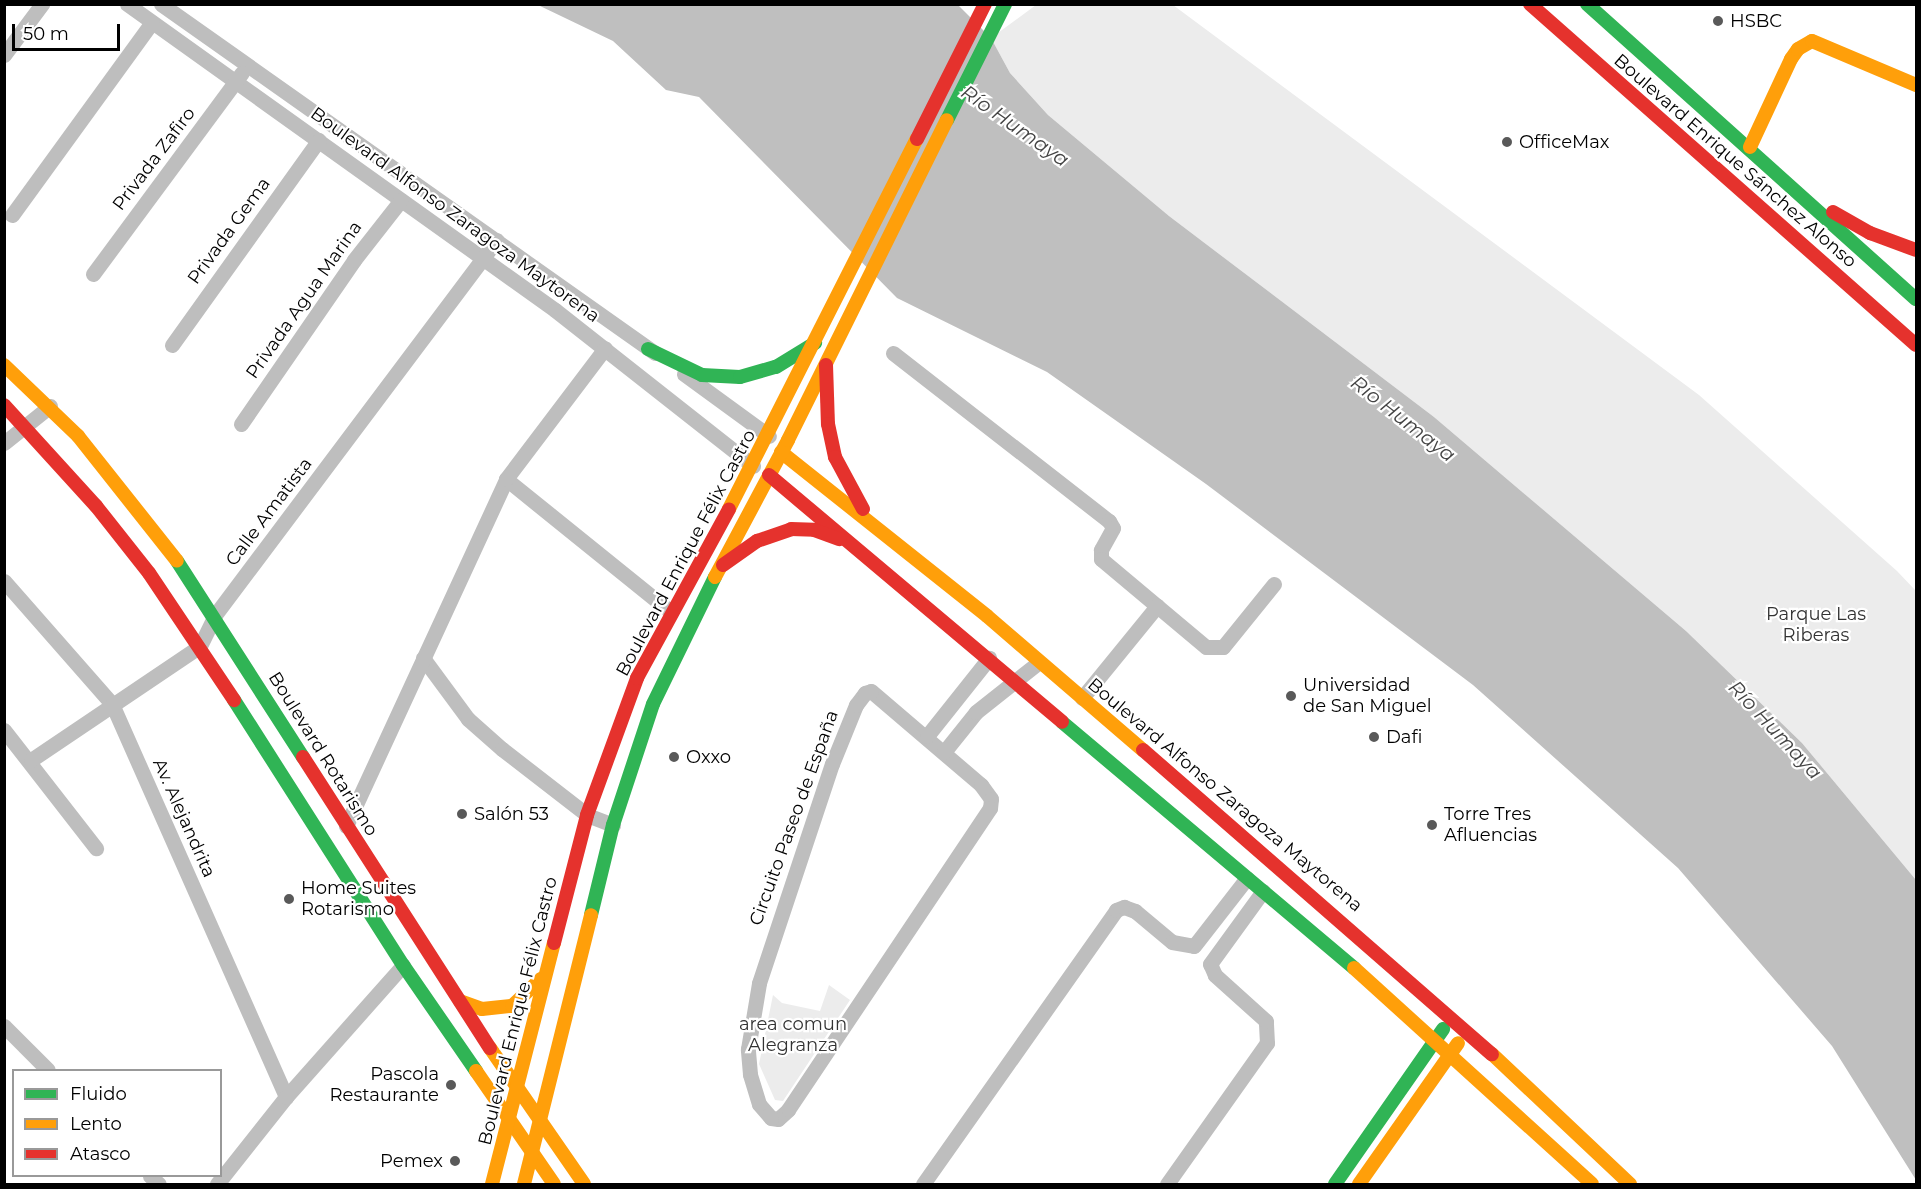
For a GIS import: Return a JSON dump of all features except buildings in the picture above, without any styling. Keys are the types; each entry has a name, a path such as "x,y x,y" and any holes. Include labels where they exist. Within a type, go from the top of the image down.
{"street":[{"path":"4,55 42,4"},
{"name":"Boulevard Alfonso Zaragoza Maytorena","path":"128,4 237,80 605,348 753,466"},
{"name":"Boulevard Alfonso Zaragoza Maytorena","path":"161,4 497,240 769,436"},
{"name":"Boulevard Enrique Félix Castro","path":"492,1185 543,977 587,815 637,678 769,436 985,4"},
{"name":"Boulevard Enrique Félix Castro","path":"524,1185 613,825 653,704 718,569 769,476 1005,4"},
{"name":"Boulevard Enrique Sánchez Alonso","path":"1530,4 1917,345"},
{"name":"Boulevard Enrique Sánchez Alonso","path":"1587,4 1750,147 1917,299"},
{"path":"12,215 152,22"},
{"path":"1750,147 1791,59 1798,49 1812,41 1917,85"},
{"name":"Privada Zafiro","path":"93,274 246,65"},
{"name":"Privada Gema","path":"172,345 319,140"},
{"path":"1801,193 1870,233 1917,250"},
{"name":"Privada Agua Marina","path":"241,424 354,260 401,200"},
{"name":"Calle Amatista","path":"200,646 215,615 497,240"},
{"path":"648,349 702,375 740,377 776,367 815,343"},
{"path":"346,826 506,479 605,348"},
{"path":"893,353 1109,521 1113,528 1101,550 1101,560 1206,647 1218,649 1274,584"},
{"path":"826,360 828,424 835,457 867,518"},
{"name":"Boulevard Rotarismo","path":"4,365 50,406 145,515 215,615 346,826 539,1124 584,1185"},
{"path":"4,405 24,424 96,506 200,646 402,965 554,1185"},
{"path":"4,443 24,424 50,406"},
{"name":"Boulevard Alfonso Zaragoza Maytorena","path":"781,452 867,518 1039,662 1452,1016 1630,1185"},
{"path":"769,476 989,658 1436,1040 1538,1131 1592,1185"},
{"path":"506,479 671,612"},
{"path":"718,569 757,541 791,529 814,530 852,543"},
{"name":"Av. Alejandrita","path":"4,581 112,704 286,1097"},
{"path":"1082,699 1157,606"},
{"path":"31,760 200,646"},
{"path":"423,657 468,719 587,815 613,825"},
{"path":"927,736 989,658"},
{"path":"944,752 976,712 1039,662"},
{"name":"Circuito Paseo de España","path":"871,692 944,752 988,792 990,808 788,1110 778,1119 771,1118 759,1104 750,1074 753,1012 780,911 856,705 865,693 871,692"},
{"path":"958,697 976,712"},
{"path":"4,730 31,760 96,848"},
{"path":"923,1185 1116,910 1124,907 1135,911 1172,942 1194,946 1247,878"},
{"path":"1167,1185 1267,1043 1266,1021 1215,975 1210,964 1263,891"},
{"path":"217,1185 286,1097 402,965"},
{"path":"460,1001 482,1009 512,1006 543,977"},
{"path":"1335,1185 1452,1016"},
{"path":"4,1026 46,1069"},
{"path":"1359,1185 1467,1031"}],"green space":[{"name":"Parque Las Riberas","path":"1036,5 1173,5 1699,395 1897,571 1916,591 1916,880 1802,743 1686,631 1434,417 1169,216 1048,115 1010,73 991,38"},
{"name":"area comun Alegranza","path":"829,985 850,1000 783,1101 775,1100 759,1064 773,995 782,1003 820,1011"}],"water":[{"name":"Río Humaya","path":"538,5 958,5 991,38 1010,73 1048,115 1169,216 1434,417 1686,631 1802,743 1916,880 1916,1180 1832,1046 1678,868 1473,685 1206,484 1047,372 897,298 699,97 666,90 613,41"}],"traffic: fast":[{"path":"947,120 1005,4"},
{"path":"1587,4 1916,299"},
{"path":"648,349 702,375 740,377 776,367 815,343"},
{"path":"177,561 303,757"},
{"path":"591,915 613,825 653,704 715,577"},
{"path":"234,700 403,965 476,1071"},
{"path":"1062,722 1354,968"},
{"path":"1335,1184 1443,1029"}],"traffic: slow":[{"path":"1750,147 1791,59 1798,49 1812,41 1916,85"},
{"path":"715,577 788,440 947,120"},
{"path":"729,509 917,139"},
{"path":"4,365 78,436 177,561"},
{"path":"781,452 987,616 1143,750"},
{"path":"524,1184 591,915"},
{"path":"492,1184 554,943"},
{"path":"1354,968 1592,1184"},
{"path":"460,1001 482,1009 512,1006 541,979"},
{"path":"1359,1184 1458,1043"},
{"path":"490,1048 584,1184"},
{"path":"1492,1054 1630,1184"},
{"path":"476,1071 554,1184"}],"traffic: jam":[{"path":"917,139 985,4"},
{"path":"1530,4 1916,345"},
{"path":"1833,212 1870,233 1916,250"},
{"path":"826,365 828,424 835,457 863,509"},
{"path":"4,405 96,506 149,573 234,700"},
{"path":"769,475 1062,722"},
{"path":"554,943 587,815 637,678 729,509"},
{"path":"723,565 757,541 791,529 814,530 839,539"},
{"path":"1143,750 1492,1054"},
{"path":"303,757 490,1048"}],"place":[{"name":"HSBC","path":"1718,21"},
{"name":"OfficeMax","path":"1507,142"},
{"name":"Universidad de San Miguel","path":"1291,696"},
{"name":"Dafi","path":"1374,737"},
{"name":"Oxxo","path":"674,757"},
{"name":"Salón 53","path":"462,814"},
{"name":"Torre Tres Afluencias","path":"1432,825"},
{"name":"Home Suites Rotarismo","path":"289,899"},
{"name":"Pascola Restaurante","path":"451,1085"},
{"name":"Pemex","path":"455,1161"}]}
